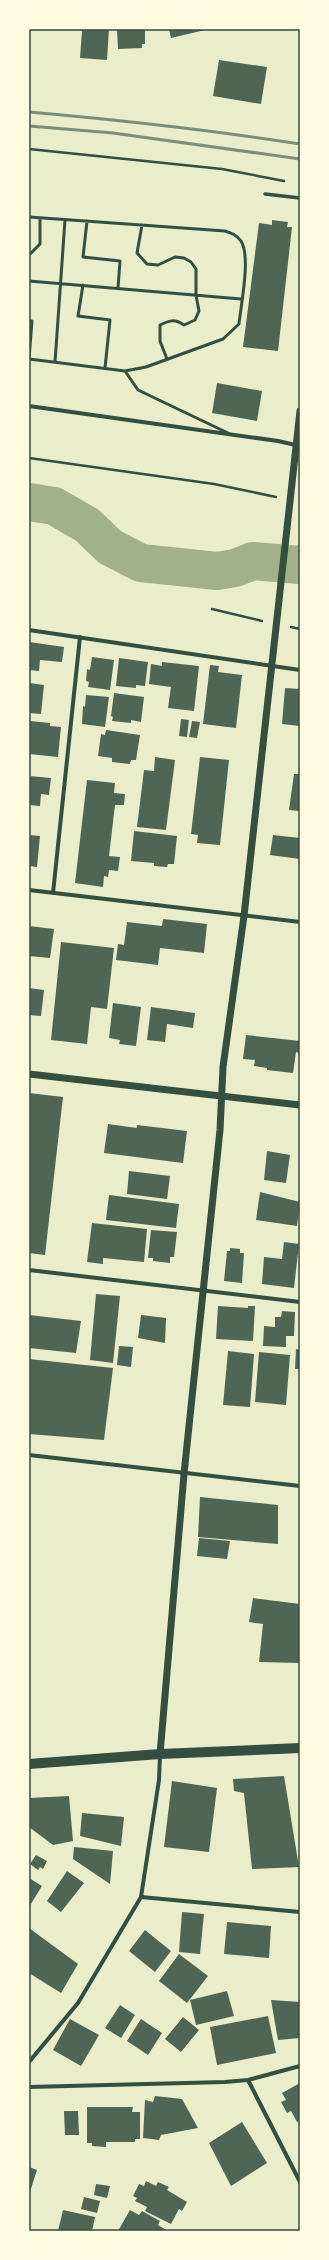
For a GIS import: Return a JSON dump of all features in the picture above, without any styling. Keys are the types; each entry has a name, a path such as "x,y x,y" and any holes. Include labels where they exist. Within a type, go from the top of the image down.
{"main road":[{"path":"29,1764 160,1754 300,1748"}],"street":[{"path":"264,194 300,198"},
{"path":"29,406 229,434 298,446"},
{"path":"29,2062 78,2003 141,1897 159,1780 184,1474 204,1292 222,1096 223,1066 244,916 293,463 298,446 300,411"},
{"path":"29,630 300,670"},
{"path":"53,893 80,637"},
{"path":"29,890 300,922"},
{"path":"29,1074 300,1106"},
{"path":"29,1270 204,1292 300,1302"},
{"path":"29,1455 184,1474 300,1486"},
{"path":"141,1897 300,1912"},
{"path":"29,2088 156,2085 248,2080 300,2066"},
{"path":"248,2080 300,2182"}],"lane":[{"path":"29,217 225,231 235,235 240,240 245,254 239,324 223,339 146,367 125,371 29,359 32,321 29,321"},
{"path":"29,255 40,244 40,218"},
{"path":"55,362 65,220"},
{"path":"87,221 83,257 120,261 118,288"},
{"path":"142,225 137,253 147,264 165,264 175,257 184,258 191,262 196,269 196,295 199,311 195,320 184,325 176,320 168,321 160,325 160,341 167,359"},
{"path":"29,281 241,299"},
{"path":"83,285 78,316 110,320 106,368"},
{"path":"125,371 138,390 229,434"}],"path":[{"path":"29,149 222,169 284,181"},
{"path":"29,458 214,484 277,497"},
{"path":"212,609 263,621"},
{"path":"285,626 300,629"}],"building":[{"path":"77,29 109,29 107,60 80,58 82,31"},
{"path":"117,29 145,29 145,44 142,44 142,48 118,49"},
{"path":"169,29 204,29 205,30 171,38"},
{"path":"219,60 267,67 261,104 213,96"},
{"path":"272,220 288,222 287,227 292,227 278,351 243,347 259,223 272,225"},
{"path":"217,383 262,391 257,421 212,413"},
{"path":"29,642 64,647 62,662 40,660 39,671 29,670"},
{"path":"92,657 114,660 110,690 88,687 89,682 86,681 87,669 90,670"},
{"path":"119,658 148,662 145,686 136,685 136,688 116,686"},
{"path":"162,662 199,666 194,711 168,708 171,687 149,684 151,664 162,666"},
{"path":"210,665 219,666 218,672 242,675 236,728 203,724"},
{"path":"29,683 44,685 41,714 29,713"},
{"path":"285,688 300,689 300,726 282,724"},
{"path":"114,693 144,697 141,722 131,720 131,723 112,721 113,717 111,716"},
{"path":"86,695 109,697 105,727 82,724 83,706 85,707"},
{"path":"181,719 189,720 187,737 179,736"},
{"path":"30,721 50,723 50,726 61,727 58,757 29,754"},
{"path":"192,721 200,722 197,738 189,737"},
{"path":"106,730 140,735 136,760 131,760 130,764 112,762 112,758 98,756 101,734 105,735"},
{"path":"155,757 175,760 166,830 137,827 144,770 154,771"},
{"path":"200,757 229,760 220,845 197,843 198,835 191,834"},
{"path":"294,774 300,774 300,811 289,810"},
{"path":"29,776 51,778 49,795 41,794 40,806 29,805"},
{"path":"87,780 115,783 114,793 125,794 124,805 115,805 109,856 120,857 118,871 109,870 108,877 104,876 103,887 75,883"},
{"path":"134,831 177,836 174,864 168,864 167,867 154,866 154,863 131,861"},
{"path":"29,835 40,836 37,867 29,866"},
{"path":"273,835 300,838 300,859 270,855"},
{"path":"163,919 207,924 204,953 160,948 158,965 116,960 118,944 124,945 127,922 162,926"},
{"path":"29,926 54,929 50,958 29,956"},
{"path":"61,942 114,948 107,1009 91,1007 87,1044 51,1040"},
{"path":"29,988 44,990 41,1016 29,1015"},
{"path":"113,1003 141,1007 136,1046 119,1044 120,1040 109,1038"},
{"path":"151,1007 195,1013 193,1028 167,1024 165,1042 147,1040"},
{"path":"246,1035 300,1041 299,1053 296,1052 293,1073 267,1070 267,1068 254,1066 255,1060 243,1059"},
{"path":"29,1093 63,1097 45,1255 29,1253"},
{"path":"108,1124 137,1128 137,1125 187,1131 183,1163 104,1153"},
{"path":"267,1151 290,1155 286,1183 264,1180"},
{"path":"129,1171 170,1176 167,1199 127,1194"},
{"path":"260,1192 300,1202 297,1226 256,1220"},
{"path":"109,1195 179,1204 176,1228 106,1220"},
{"path":"92,1223 147,1229 144,1262 103,1258 103,1264 87,1262"},
{"path":"151,1230 177,1232 174,1257 170,1257 170,1263 153,1261 153,1258 148,1258"},
{"path":"284,1242 299,1244 294,1288 262,1284 264,1257 282,1259"},
{"path":"230,1248 240,1249 240,1253 244,1253 242,1283 224,1281 227,1251 230,1251"},
{"path":"96,1294 120,1296 113,1363 90,1360"},
{"path":"218,1306 248,1308 248,1306 255,1306 253,1341 216,1339"},
{"path":"282,1311 295,1312 294,1336 286,1336 286,1347 263,1346 264,1326 275,1327 275,1317 281,1317"},
{"path":"29,1315 81,1321 76,1353 29,1348"},
{"path":"141,1315 166,1318 165,1343 138,1338"},
{"path":"119,1346 133,1347 131,1367 117,1365"},
{"path":"296,1349 300,1350 300,1369 295,1369"},
{"path":"228,1351 254,1354 250,1407 223,1405"},
{"path":"259,1352 290,1355 286,1405 255,1402"},
{"path":"29,1359 113,1368 104,1440 29,1434"},
{"path":"200,1497 278,1505 278,1544 198,1537"},
{"path":"199,1538 230,1541 227,1559 197,1556"},
{"path":"253,1598 300,1604 300,1663 259,1662 263,1624 249,1622"},
{"path":"284,1776 299,1867 252,1869 244,1793 234,1791 233,1779"},
{"path":"172,1781 217,1788 209,1852 164,1847"},
{"path":"69,1796 73,1841 53,1845 29,1827 29,1798"},
{"path":"82,1813 124,1817 121,1846 80,1836"},
{"path":"74,1847 113,1851 110,1884 73,1859"},
{"path":"36,1855 47,1861 43,1869 40,1867 38,1870 30,1864"},
{"path":"67,1871 84,1883 61,1912 47,1901"},
{"path":"29,1878 42,1886 29,1907"},
{"path":"182,1912 204,1914 200,1954 179,1952"},
{"path":"227,1922 271,1926 269,1958 224,1954"},
{"path":"29,1928 78,1964 61,1993 29,1973"},
{"path":"145,1930 171,1951 155,1972 129,1951"},
{"path":"179,1954 208,1976 187,2003 159,1981"},
{"path":"227,1991 234,2016 196,2025 190,2000"},
{"path":"271,2000 300,2002 300,2038 278,2040"},
{"path":"120,2005 135,2015 121,2038 105,2028"},
{"path":"268,2016 276,2053 217,2065 210,2027"},
{"path":"183,2017 199,2030 181,2052 165,2039"},
{"path":"70,2019 99,2035 81,2066 53,2050"},
{"path":"141,2019 162,2033 148,2055 127,2041"},
{"path":"300,2083 300,2120 297,2122 291,2111 287,2113 281,2102 286,2100 282,2093"},
{"path":"155,2096 182,2099 198,2128 161,2135 159,2140 143,2138 145,2100 153,2102"},
{"path":"87,2107 133,2107 132,2112 140,2112 140,2139 135,2139 135,2142 106,2142 106,2147 92,2146 92,2143 87,2143"},
{"path":"64,2111 78,2111 79,2135 65,2135"},
{"path":"242,2122 267,2163 231,2186 209,2143"},
{"path":"29,2167 37,2170 29,2195"},
{"path":"146,2181 156,2186 158,2182 169,2187 167,2190 187,2202 182,2211 179,2209 171,2224 145,2211 147,2207 135,2201 137,2198 133,2196 139,2184 144,2186"},
{"path":"96,2184 110,2186 107,2198 94,2195"},
{"path":"84,2197 100,2201 97,2213 81,2209"},
{"path":"63,2210 95,2217 92,2231 58,2231"},
{"path":"130,2210 139,2215 142,2211 160,2221 158,2225 168,2231 118,2231"}],"waterway":[{"path":"29,502 54,506 87,525 110,547 141,563 217,571 235,568 253,561 300,565"}],"railway":[{"path":"29,112 165,126 300,144"},
{"path":"29,126 113,133 300,159"}]}
